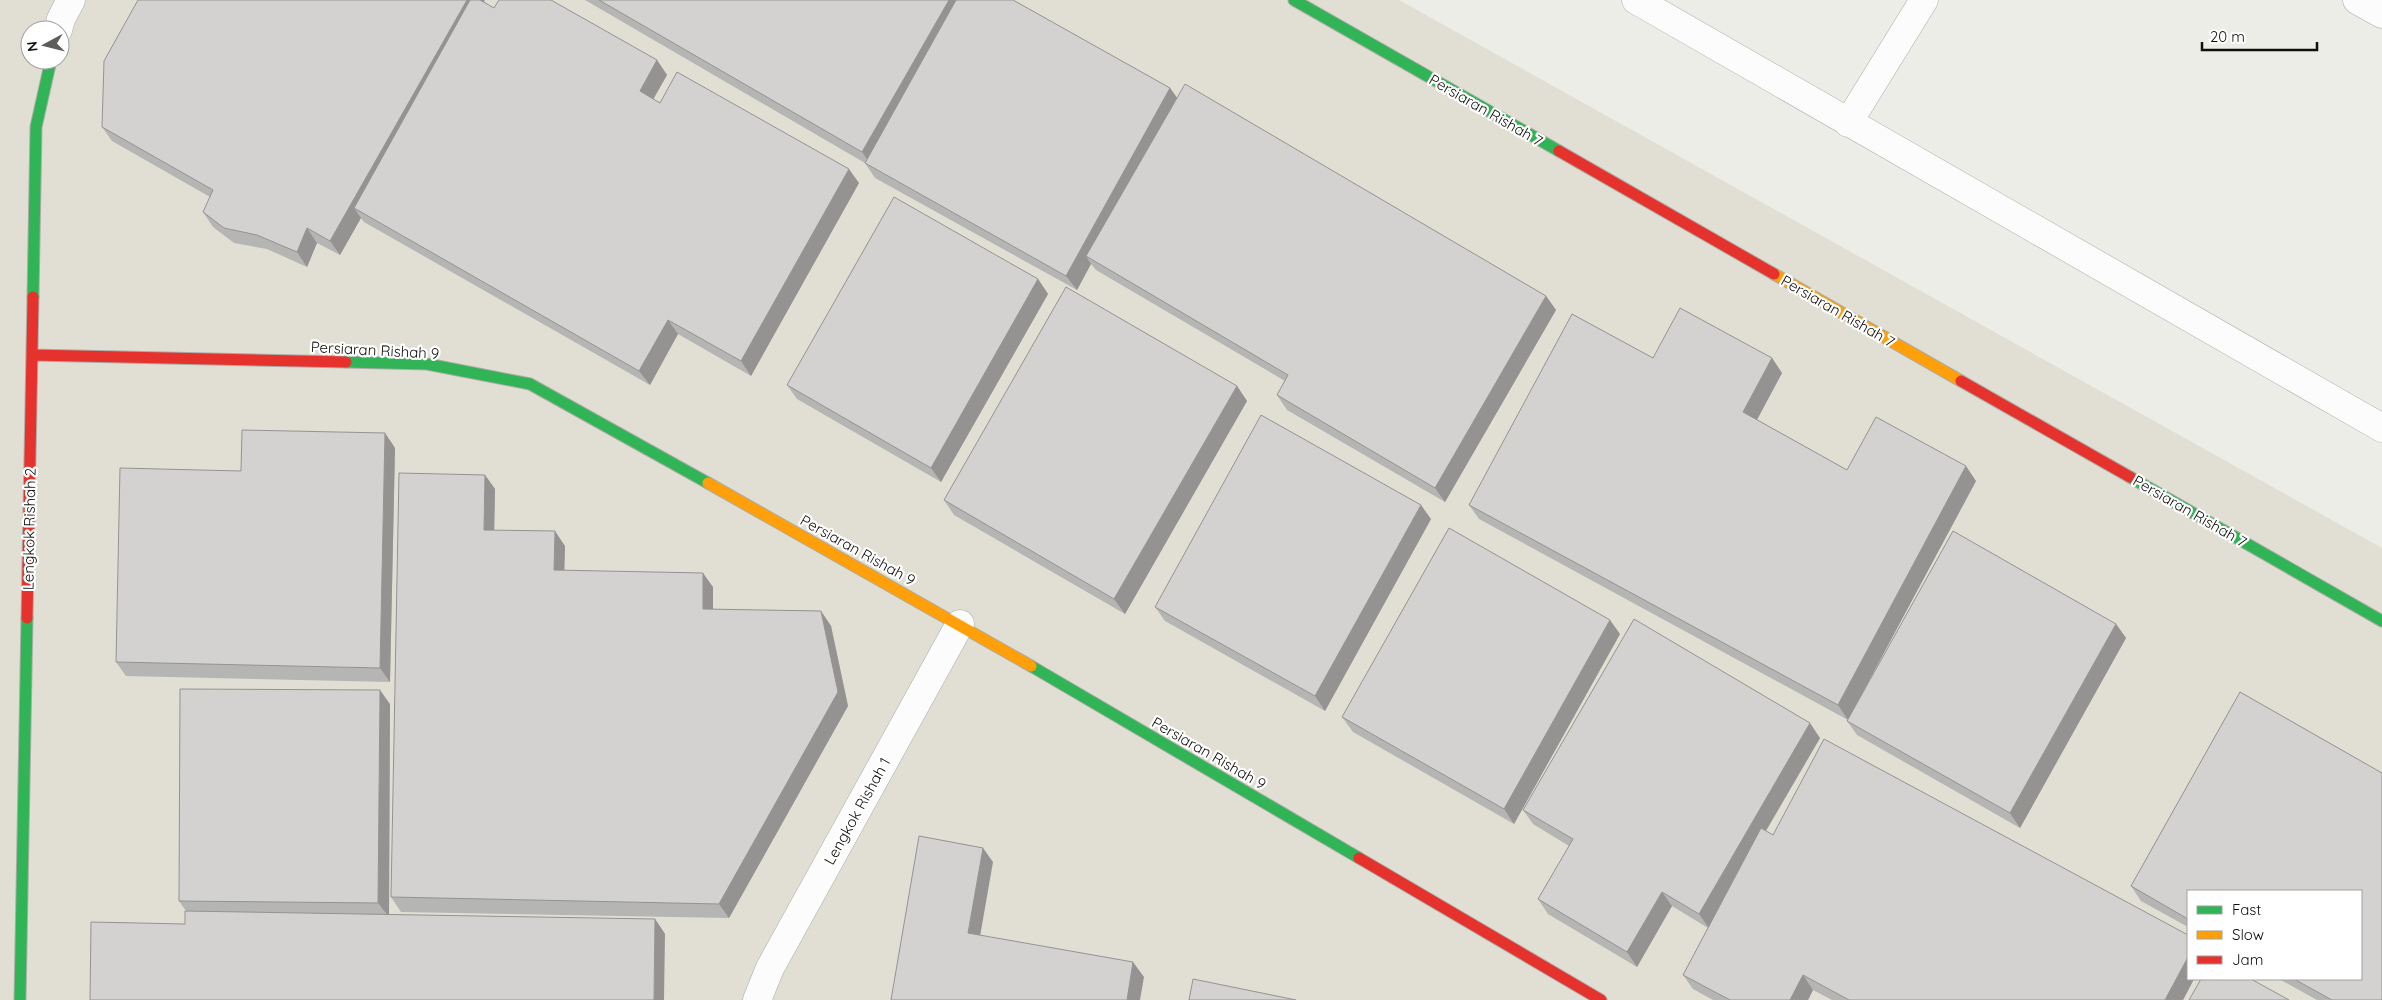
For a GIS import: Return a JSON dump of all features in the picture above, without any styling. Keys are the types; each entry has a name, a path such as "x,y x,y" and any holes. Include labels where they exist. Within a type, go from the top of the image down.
{"street":[{"path":"61,20 71,0"},
{"name":"Persiaran Rishah 7","path":"1294,0 2382,621"},
{"path":"1636,0 2382,428"},
{"path":"1848,123 1924,0"},
{"path":"2357,0 2382,14"},
{"name":"Lengkok Rishah 2","path":"20,1000 36,127 50,70"},
{"name":"Persiaran Rishah 9","path":"32,355 427,364 530,384 960,624 1601,1000"},
{"name":"Lengkok Rishah 1","path":"757,1000 770,968 960,624"}],"shaded area":[{"path":"0,0 1399,0 2382,548 2382,1000 0,1000"}],"building":[{"path":"138,0 467,0 330,241 307,228 297,252 257,235 224,228 203,212 213,190 102,127 104,61"},
{"path":"470,0 480,0 494,8 499,0 551,0 657,60 640,91 660,103 677,72 849,169 741,361 668,320 639,371 354,208"},
{"path":"599,0 949,0 862,152"},
{"path":"956,0 1013,0 1170,88 1066,276 865,163"},
{"path":"1185,84 1546,296 1435,488 1277,395 1288,375 1086,256"},
{"path":"894,197 1038,279 931,468 787,385"},
{"path":"1066,287 1237,386 1114,599 944,500"},
{"path":"1680,308 1772,358 1743,412 1847,470 1876,417 1966,466 1838,705 1469,505 1572,314 1653,358"},
{"path":"1261,415 1421,505 1315,696 1155,607"},
{"path":"242,430 385,433 380,668 116,662 120,468 241,471"},
{"path":"399,473 485,475 484,530 555,531 554,570 703,573 703,609 821,611 838,692 719,904 391,897"},
{"path":"1449,528 1610,620 1504,809 1342,717"},
{"path":"1953,531 2116,624 2010,813 1847,721"},
{"path":"1634,619 1810,723 1699,914 1662,892 1627,952 1538,899 1573,839 1523,810"},
{"path":"180,689 380,690 378,903 179,901"},
{"path":"2240,692 2382,773 2382,1000 2332,1000 2296,980 2362,980 2362,890 2187,890 2187,918 2131,886"},
{"path":"1824,739 2187,934 2187,959 2165,1000 1849,1000 1803,975 1790,1000 1730,1000 1683,975 1761,828 1773,835"},
{"path":"919,836 983,848 968,933 1133,962 1127,1000 891,1000"},
{"path":"185,911 655,919 654,1000 90,1000 91,922 185,924"},
{"path":"1193,979 1296,1000 1189,1000"},
{"path":"2200,980 2253,980 2289,1000 2189,1000"}],"traffic: fast":[{"path":"1294,0 1559,151"},
{"path":"33,297 36,127 49,70"},
{"path":"346,362 427,364 530,384 708,483"},
{"path":"2130,477 2382,621"},
{"path":"20,1000 27,618"},
{"path":"1031,666 1359,858"}],"traffic: slow":[{"path":"1774,274 1961,381"},
{"path":"708,483 1031,666"}],"traffic: jam":[{"path":"1559,151 1774,274"},
{"path":"27,618 33,297"},
{"path":"32,355 346,362"},
{"path":"1961,381 2130,477"},
{"path":"1359,858 1601,1000"}]}
